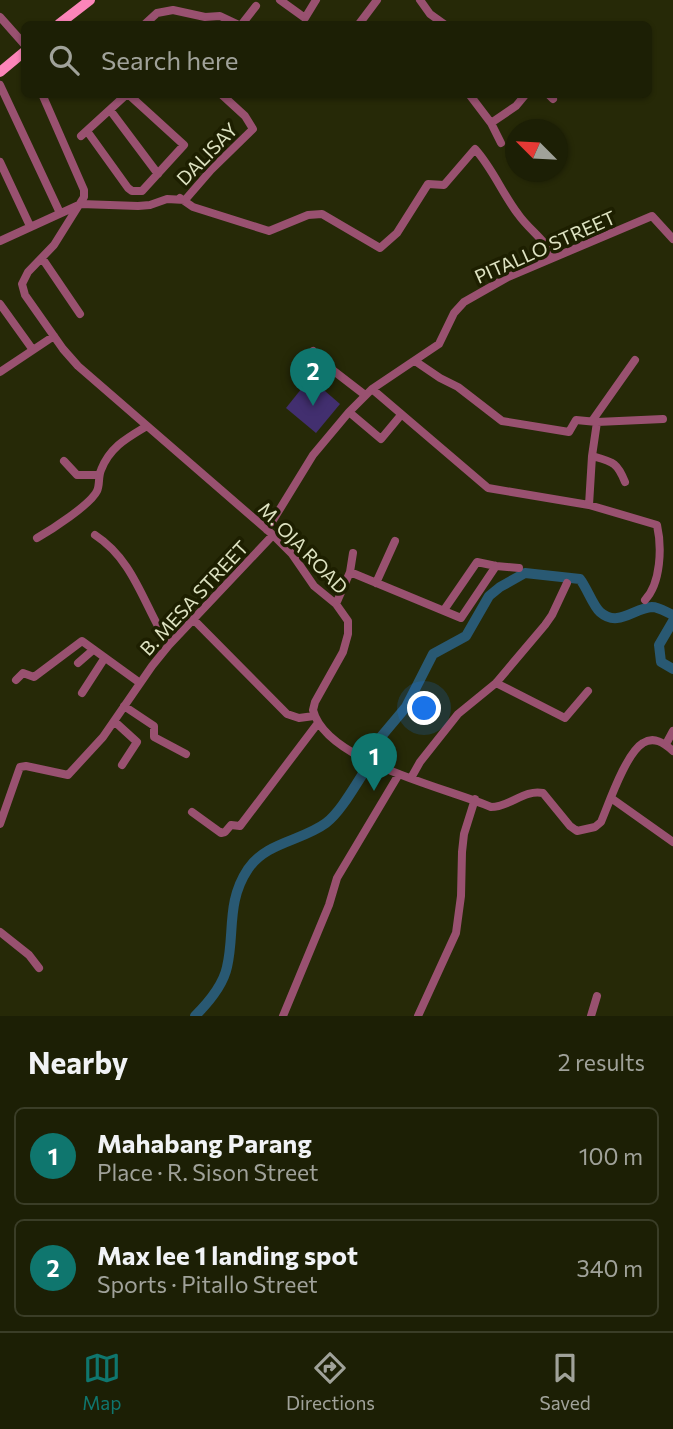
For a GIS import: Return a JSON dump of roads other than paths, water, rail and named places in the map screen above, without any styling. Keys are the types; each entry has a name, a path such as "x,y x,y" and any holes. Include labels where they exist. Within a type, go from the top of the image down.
{"main road":[{"path":"64,21 90,0"},
{"path":"0,72 21,54"}],"street":[{"path":"280,0 305,18 316,0"},
{"path":"361,21 377,0"},
{"path":"420,0 430,14 440,21"},
{"path":"243,21 256,6"},
{"path":"148,21 157,13 165,11 185,12 202,21 220,16 232,21"},
{"path":"0,17 21,47"},
{"path":"0,85 60,213"},
{"path":"44,98 84,190 81,204"},
{"path":"122,98 84,134 132,191 142,191 184,145 129,98"},
{"name":"DALISAY","path":"183,199 253,129 245,116 225,98"},
{"path":"472,98 491,123 501,143"},
{"path":"491,123 516,106 523,98"},
{"path":"110,110 158,174"},
{"path":"1,239 81,204 138,206 167,199 183,199 193,207 269,230 309,215 322,214 380,247 397,233 428,184 443,185 475,149 488,163 519,215 547,245 553,257"},
{"path":"0,162 30,226"},
{"name":"M. OJA ROAD","path":"81,204 54,245 24,279 23,291 78,366 270,533 292,554 314,586 336,604 348,621 343,652 315,702 316,720 240,826 231,825 221,833 192,812"},
{"name":"PITALLO STREET","path":"270,533 308,463 349,412 369,392 439,344 454,313 464,302 508,276 652,216 673,239"},
{"path":"42,258 80,314"},
{"path":"0,304 33,350"},
{"path":"0,378 0,372 54,336"},
{"path":"313,351 324,364 401,415 488,488 589,505 657,525 657,575 645,600"},
{"path":"589,505 594,422 635,360"},
{"path":"415,361 458,387 502,421 569,432 576,420 594,422 663,419"},
{"path":"349,412 381,439 401,415"},
{"path":"37,538 58,526 91,498 98,489 99,475 113,448 147,426"},
{"path":"592,456 615,463 625,482"},
{"path":"64,461 77,475 99,475"},
{"name":"B. MESA STREET","path":"0,824 20,767 68,775 114,721 169,645 270,533"},
{"path":"95,535 115,550 131,571 169,645"},
{"path":"376,583 396,541"},
{"path":"336,604 350,572 353,553"},
{"path":"444,610 477,562 519,568"},
{"path":"350,572 461,618 496,566"},
{"path":"411,778 420,762 458,714 496,683 552,615 566,583"},
{"path":"193,619 287,714 316,720 346,750 400,774 491,807 500,807 528,793 539,791 549,797 570,826 577,831 596,827 601,822 628,761 641,744 653,740 666,744 673,751"},
{"path":"16,680 23,673 34,677 82,641 140,683"},
{"path":"78,663 93,650"},
{"path":"82,693 104,659"},
{"path":"496,683 565,718 587,691"},
{"path":"124,706 154,726 154,737 186,754"},
{"path":"114,721 137,742 121,765"},
{"path":"666,744 673,731"},
{"path":"284,1016 329,905 337,877 400,774"},
{"path":"611,798 673,842"},
{"path":"418,1016 456,933 461,896 463,843 475,800"},
{"path":"0,932 29,954 39,968"},
{"path":"591,1016 597,996"}],"waterway":[{"path":"371,759 380,738 406,707 433,654 466,636 489,596 525,573 580,579 597,609 613,618 652,607 673,615"},
{"path":"673,621 659,645 661,662 673,669"},
{"path":"195,1016 214,994 225,974 234,906 241,881 248,869 264,853 316,829 332,818 370,763"}],"place":[{"name":"Max lee 1 landing spot","path":"313,406"},
{"name":"Mahabang Parang","path":"374,791"}]}
